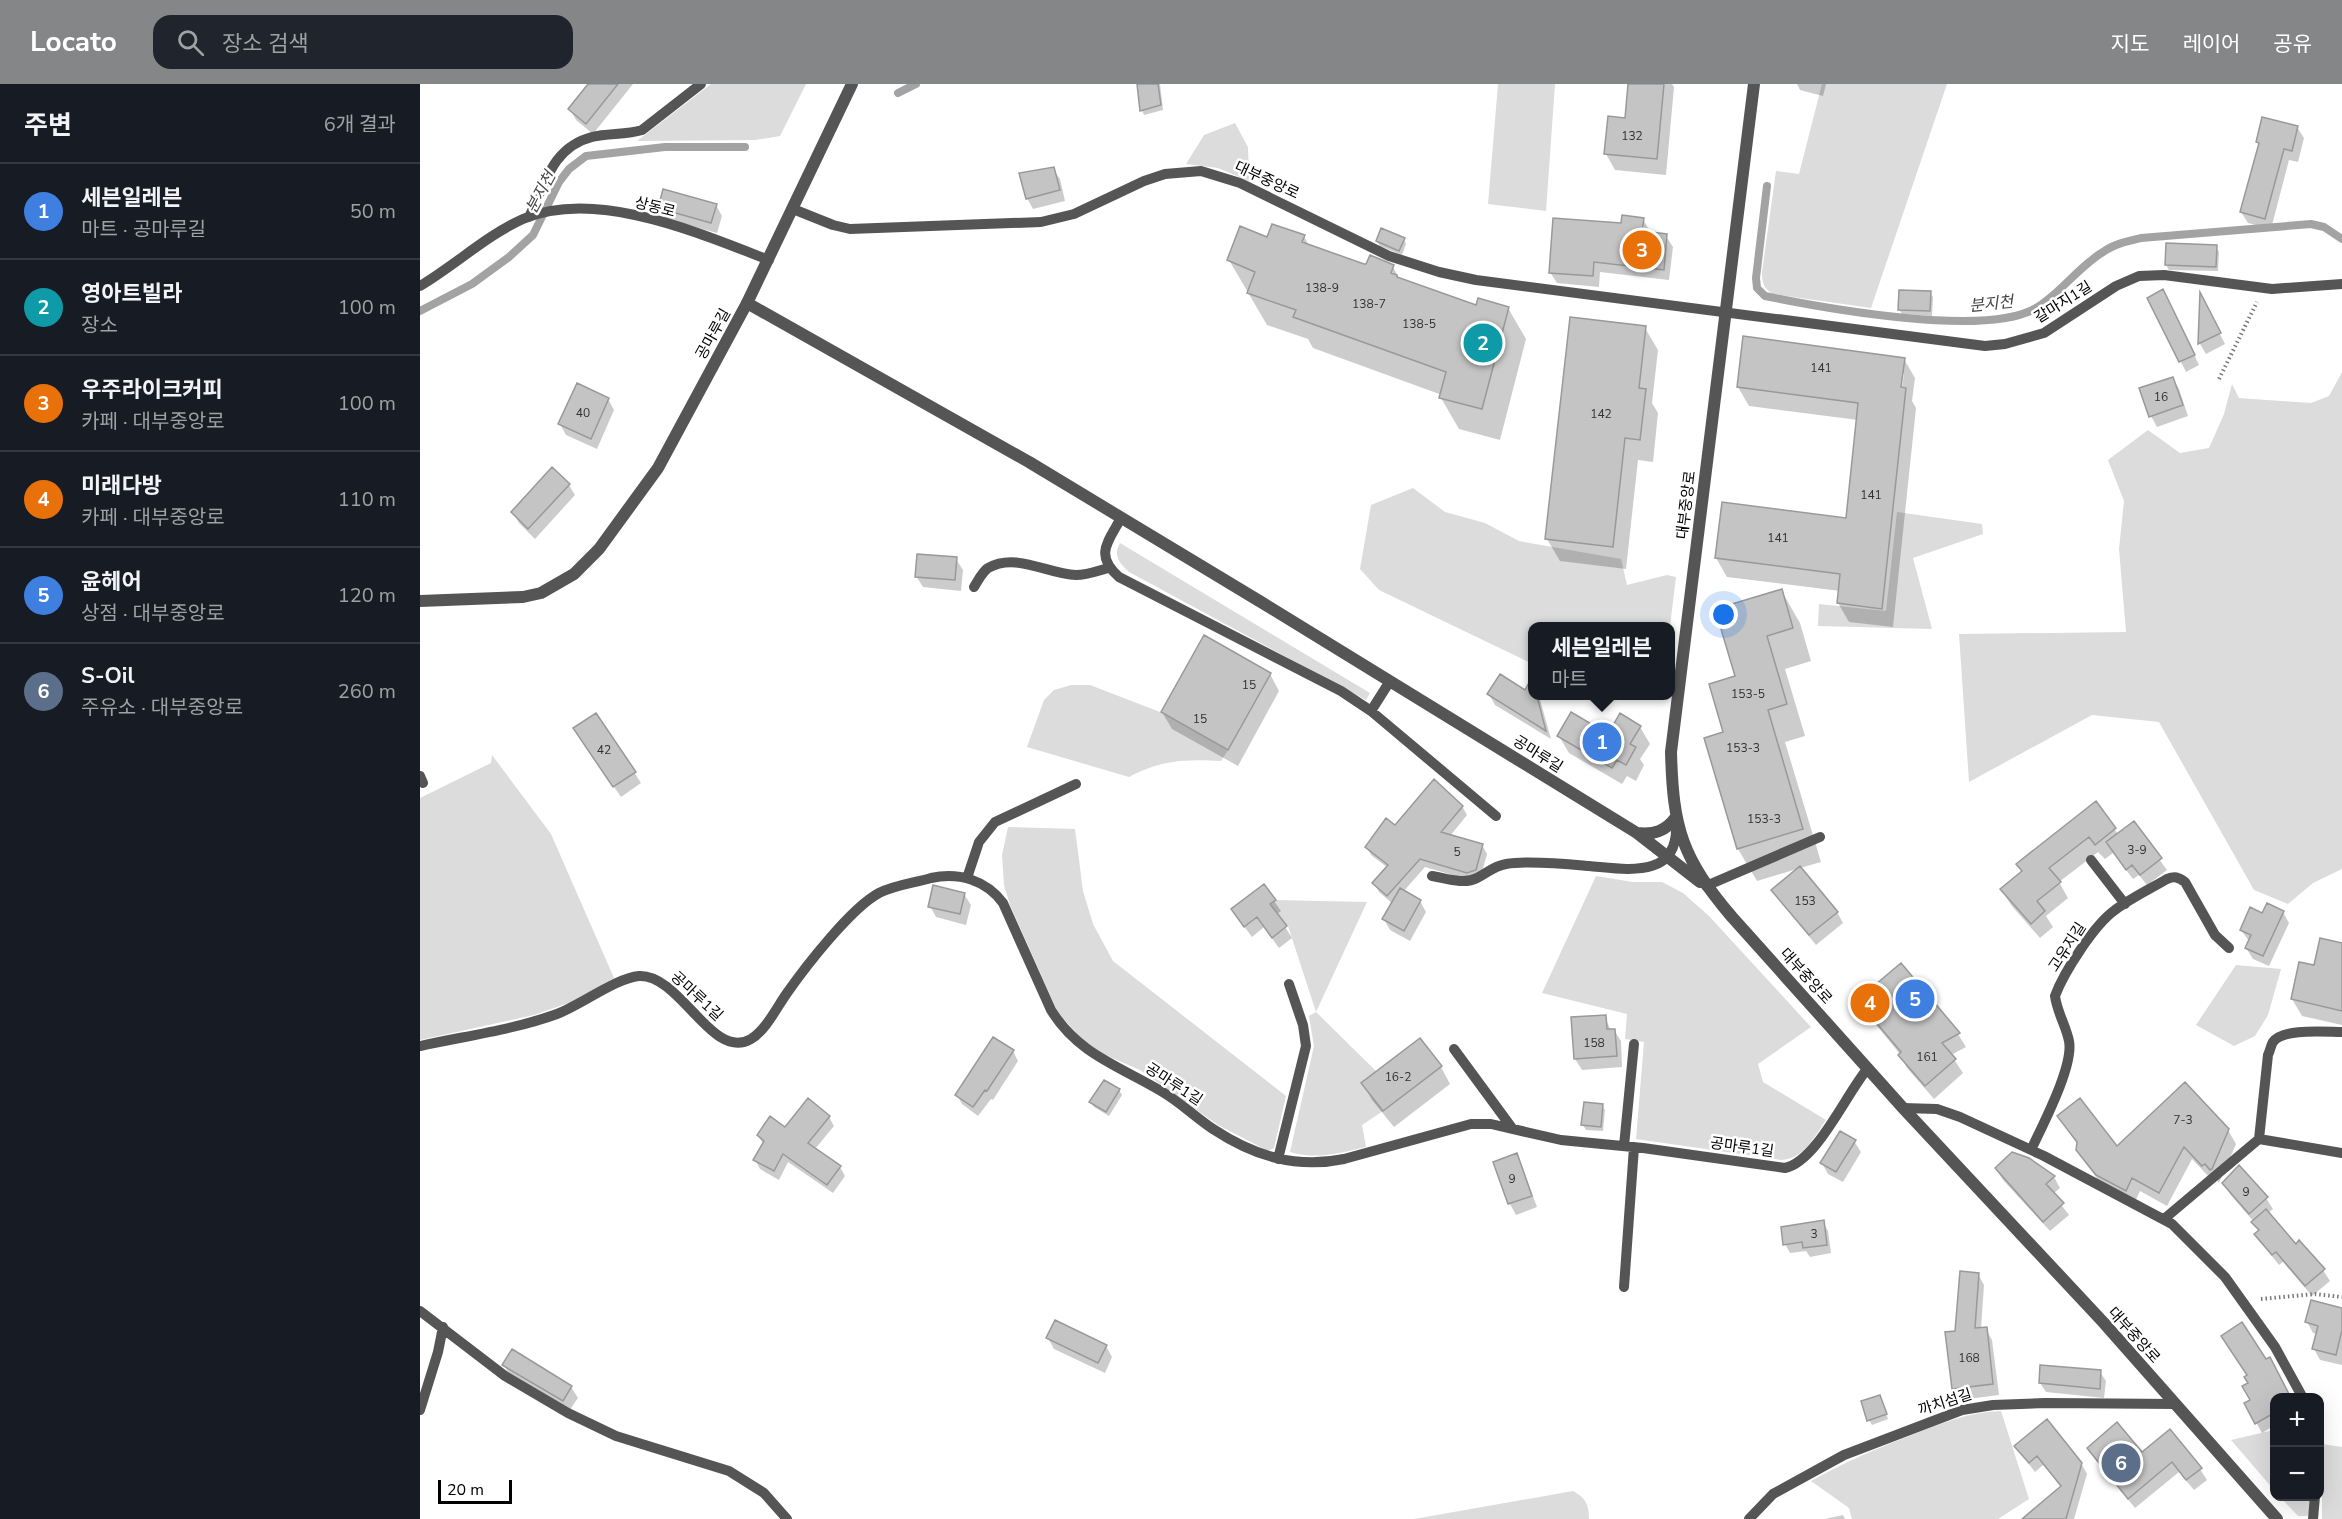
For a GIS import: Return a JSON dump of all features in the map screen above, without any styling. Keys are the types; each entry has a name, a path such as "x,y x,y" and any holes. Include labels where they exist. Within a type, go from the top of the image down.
{"street":[{"path":"747,303 852,84"},
{"name":"대부중앙로","path":"1754,84 1671,752 1672,792 1676,817 1688,856 1706,886 1903,1108 2176,1404 2277,1519"},
{"name":"공마루길","path":"420,601 523,597 541,593 574,574 599,549 658,468 747,303 1029,462 1390,681 1637,833 1706,886"},
{"path":"1637,833 1655,833 1664,829 1676,817"}],"lane":[{"path":"531,216 549,169 568,148 579,141 594,137 631,134 642,130 701,84"},
{"name":"대부중앙로","path":"793,209 833,225 850,229 1041,222 1074,214 1144,181 1165,174 1200,171 1240,183 1389,256 1439,272 1476,280 1726,312"},
{"name":"상동로","path":"420,286 507,227 531,216 562,209 637,216 769,260"},
{"name":"갈마지1길","path":"1726,312 1985,346 2005,345 2044,333 2116,286 2139,276 2164,275 2264,288 2293,289 2342,284"},
{"path":"1121,518 1107,544 1104,556 1108,568 1119,577 1315,678 1371,711 1496,816"},
{"path":"974,587 986,569 1004,563 1024,563 1075,575 1091,574 1108,568"},
{"path":"1371,711 1390,681"},
{"path":"967,878 979,842 996,822 1076,784"},
{"path":"1432,876 1464,881 1476,879 1494,867 1507,863 1564,864 1633,870 1656,863 1667,856 1674,846 1677,834 1676,817"},
{"path":"1706,886 1820,837"},
{"path":"2091,860 2125,904"},
{"name":"공마루1길","path":"420,1046 539,1020 578,1005 626,980 639,976 662,982 710,1029 725,1039 743,1042 756,1035 803,970 865,903 889,889 941,876 967,878 990,888 1004,903 1051,1010 1072,1037 1099,1058 1163,1092 1215,1130 1240,1144 1278,1159 1306,1164 1323,1163 1471,1124 1491,1124 1561,1140 1777,1168 1794,1166 1813,1149 1868,1068"},
{"name":"고유지길","path":"2031,1150 2059,1087 2070,1054 2069,1041 2055,996 2094,930 2104,919 2174,876 2185,882 2215,935 2229,948"},
{"path":"1278,1159 1306,1046 1303,1024 1289,984"},
{"path":"2164,1219 2259,1139 2268,1055 2272,1043 2279,1036 2291,1033 2342,1032"},
{"path":"1624,1287 1634,1044"},
{"path":"1454,1049 1512,1128"},
{"path":"1903,1108 1937,1109 2031,1150 2164,1219 2184,1235 2226,1277 2281,1356 2300,1393"},
{"path":"2259,1139 2342,1153"},
{"path":"420,1311 505,1376 568,1413 616,1436 729,1471 764,1493 787,1519"},
{"path":"420,1410 443,1328"},
{"name":"까치섬길","path":"1749,1519 1773,1494 1844,1455 1962,1410 1993,1404 2176,1404"},
{"path":"2313,1519 2315,1501"}],"path":[{"path":"2219,379 2264,288"},
{"path":"2243,1301 2315,1294 2342,1298"}],"shaded area":[{"path":"711,84 806,84 780,136 755,140 637,141"},
{"path":"1498,84 1555,84 1546,211 1488,204"},
{"path":"1822,84 1947,84 1871,308 1773,294 1767,290 1763,282 1762,272 1776,171 1799,174"},
{"path":"1235,123 1248,147 1249,181 1218,168 1186,164 1204,135"},
{"path":"2342,372 2342,869 2313,883 2288,904 2254,890 2159,722 2092,715 1969,782 1959,634 2126,632 2119,549 2124,501 2108,460 2148,430 2180,453 2209,448 2224,414 2232,384 2239,398 2311,403 2329,396"},
{"path":"1413,488 1445,512 1485,523 1519,541 1621,559 1627,585 1667,575 1676,577 1670,622 1528,622 1528,662 1379,590 1360,569 1371,505"},
{"path":"1897,512 1982,524 1983,534 1913,558 1932,629 1818,626 1819,604 1886,611"},
{"path":"1120,543 1370,693 1366,700 1129,572 1118,559 1117,551"},
{"path":"1071,685 1090,685 1160,712 1228,750 1221,761 1174,762 1140,771 1129,777 1027,747 1044,700 1054,690"},
{"path":"492,755 551,834 614,978 571,1002 534,1015 420,1040 420,798 491,763"},
{"path":"1008,827 1075,829 1083,891 1093,924 1113,961 1286,1096 1274,1148 1268,1151 1218,1125 1140,1070 1103,1054 1082,1039 1058,1013 1010,905 1004,885 1002,855"},
{"path":"1596,876 1633,882 1662,882 1683,893 1709,916 1811,1027 1758,1064 1763,1082 1826,1120 1813,1140 1796,1156 1781,1160 1636,1139 1644,1042 1625,1039 1627,1014 1542,993"},
{"path":"1276,900 1367,902 1316,1012 1288,926 1270,904"},
{"path":"2236,965 2281,969 2268,1015 2255,1036 2234,1046 2196,1025"},
{"path":"1316,1012 1376,1071 1361,1083 1383,1111 1362,1125 1366,1147 1319,1156 1290,1152 1314,1046 1309,1016"},
{"path":"2001,1411 2029,1499 1998,1519 1852,1519 1849,1508 1811,1481 1860,1456 1934,1426 1967,1416"},
{"path":"2270,1431 2270,1485 2231,1440"},
{"path":"2324,1444 2342,1447 2342,1519 2322,1519"},
{"path":"1573,1491 1586,1502 1589,1519 1414,1519"},
{"path":"2284,1501 2311,1501 2310,1512 2307,1516 2298,1516"}],"building":[{"path":"588,84 618,84 586,124 568,109"},
{"path":"1137,84 1158,84 1161,105 1140,111"},
{"path":"1628,84 1664,84 1657,159 1604,154 1608,116 1625,118"},
{"path":"2262,117 2298,126 2292,151 2284,149 2265,219 2240,212 2259,143 2256,142"},
{"path":"1054,167 1060,190 1026,199 1019,173"},
{"path":"663,189 717,204 711,223 658,208"},
{"path":"1622,215 1644,218 1642,231 1667,234 1664,270 1594,262 1593,276 1549,273 1553,218 1621,223"},
{"path":"1272,224 1305,235 1302,242 1364,264 1370,255 1394,265 1391,273 1397,277 1476,305 1478,298 1509,307 1482,409 1439,398 1446,372 1293,317 1296,310 1247,293 1255,272 1227,260 1240,226 1267,237"},
{"path":"1381,228 1405,238 1399,251 1376,241"},
{"path":"2166,243 2217,245 2216,267 2165,265"},
{"path":"2163,289 2195,355 2179,362 2147,298"},
{"path":"1899,290 1931,291 1930,311 1898,310"},
{"path":"2200,292 2221,333 2198,344"},
{"path":"1570,317 1646,326 1639,388 1646,389 1640,440 1625,438 1613,547 1545,539"},
{"path":"1743,336 1905,358 1901,387 1906,388 1882,609 1837,603 1840,574 1715,558 1722,502 1846,518 1858,403 1737,387"},
{"path":"2173,377 2183,405 2149,417 2139,388"},
{"path":"577,383 609,398 591,439 558,424"},
{"path":"552,467 570,484 528,529 511,512"},
{"path":"917,554 957,557 955,580 915,577"},
{"path":"1782,589 1793,628 1767,636 1787,704 1768,710 1803,829 1737,849 1704,738 1723,732 1709,684 1735,676 1715,609"},
{"path":"1204,635 1271,673 1228,750 1161,712"},
{"path":"1500,674 1525,690 1528,684 1528,700 1538,700 1546,731 1487,694"},
{"path":"1571,712 1608,734 1620,713 1641,726 1630,744 1636,747 1626,765 1617,760 1612,768 1557,736"},
{"path":"596,713 636,772 613,787 573,728"},
{"path":"1434,779 1463,806 1441,832 1483,844 1476,870 1467,873 1420,859 1387,896 1372,883 1388,865 1365,847 1386,818 1395,825"},
{"path":"2096,801 2116,828 2095,845 2089,837 2049,868 2061,882 2037,901 2045,911 2031,924 2000,889 2022,871 2016,864"},
{"path":"2134,821 2162,858 2140,875 2132,865 2126,870 2106,842"},
{"path":"1800,866 1838,912 1809,935 1771,890"},
{"path":"1264,884 1276,900 1270,904 1287,926 1272,938 1257,917 1244,927 1231,909"},
{"path":"933,885 965,893 960,914 928,907"},
{"path":"1400,888 1421,900 1404,931 1382,919"},
{"path":"2267,903 2284,911 2263,956 2245,948 2251,935 2240,930 2250,907 2262,913"},
{"path":"2320,938 2342,943 2342,1011 2291,999 2299,962 2314,965"},
{"path":"1901,963 1960,1033 1942,1043 1956,1059 1925,1086 1898,1055 1901,1052 1857,1000"},
{"path":"1606,1015 1607,1029 1615,1029 1617,1056 1574,1059 1571,1017"},
{"path":"993,1037 1014,1050 987,1091 985,1090 973,1107 955,1095"},
{"path":"1420,1038 1442,1066 1383,1111 1361,1083"},
{"path":"1104,1080 1120,1089 1106,1112 1089,1102"},
{"path":"2185,1082 2229,1129 2212,1169 2210,1170 2205,1164 2202,1166 2184,1147 2159,1193 2132,1178 2126,1191 2096,1175 2076,1150 2077,1142 2057,1116 2080,1098 2117,1146"},
{"path":"808,1098 830,1116 808,1143 841,1166 827,1185 783,1154 774,1171 753,1160 764,1141 757,1135 770,1116 785,1127"},
{"path":"1584,1102 1603,1104 1601,1127 1581,1125"},
{"path":"1840,1131 1856,1140 1836,1172 1820,1163"},
{"path":"2012,1152 2029,1158 2055,1176 2046,1184 2064,1203 2043,1222 1995,1168"},
{"path":"1517,1153 1532,1196 1508,1204 1493,1162"},
{"path":"2239,1165 2268,1197 2249,1214 2222,1183"},
{"path":"2266,1209 2296,1244 2299,1240 2325,1269 2305,1286 2276,1252 2272,1255 2254,1234 2259,1230 2251,1222"},
{"path":"1824,1220 1827,1245 1803,1248 1802,1242 1783,1245 1781,1227"},
{"path":"1960,1271 1979,1273 1975,1328 1987,1327 1993,1384 1952,1389 1945,1332 1955,1331"},
{"path":"2311,1300 2342,1308 2342,1330 2336,1355 2312,1349 2318,1326 2305,1322"},
{"path":"1055,1320 1107,1345 1098,1363 1046,1338"},
{"path":"2242,1322 2266,1359 2270,1357 2288,1393 2270,1393 2270,1415 2255,1424 2244,1403 2250,1400 2242,1386 2248,1383 2244,1377 2247,1375 2221,1336"},
{"path":"512,1349 572,1386 563,1401 502,1365"},
{"path":"2040,1365 2101,1370 2100,1389 2039,1383"},
{"path":"1880,1395 1887,1414 1867,1421 1861,1401"},
{"path":"2047,1419 2082,1463 2066,1519 2022,1519 2061,1486 2037,1456 2029,1463 2014,1446"},
{"path":"2117,1422 2142,1452 2170,1429 2202,1468 2186,1480 2172,1462 2128,1499 2087,1448"}],"waterway":[{"name":"분지천","path":"898,93 916,84"},
{"name":"분지천","path":"420,311 472,284 509,257 533,235 559,182 569,169 586,156 665,147 745,147"},
{"name":"분지천","path":"1767,186 1756,278 1757,288 1765,296 1904,318 1944,321 2012,317 2045,302 2107,249 2141,238 2311,224 2324,227 2342,239"}],"place":[{"name":"우주라이크커피","path":"1642,250"},
{"name":"영아트빌라","path":"1483,343"},
{"name":"세븐일레븐","path":"1602,742"},
{"name":"윤헤어","path":"1915,999"},
{"name":"미래다방","path":"1870,1003"},
{"name":"S-Oil","path":"2121,1463"}]}
